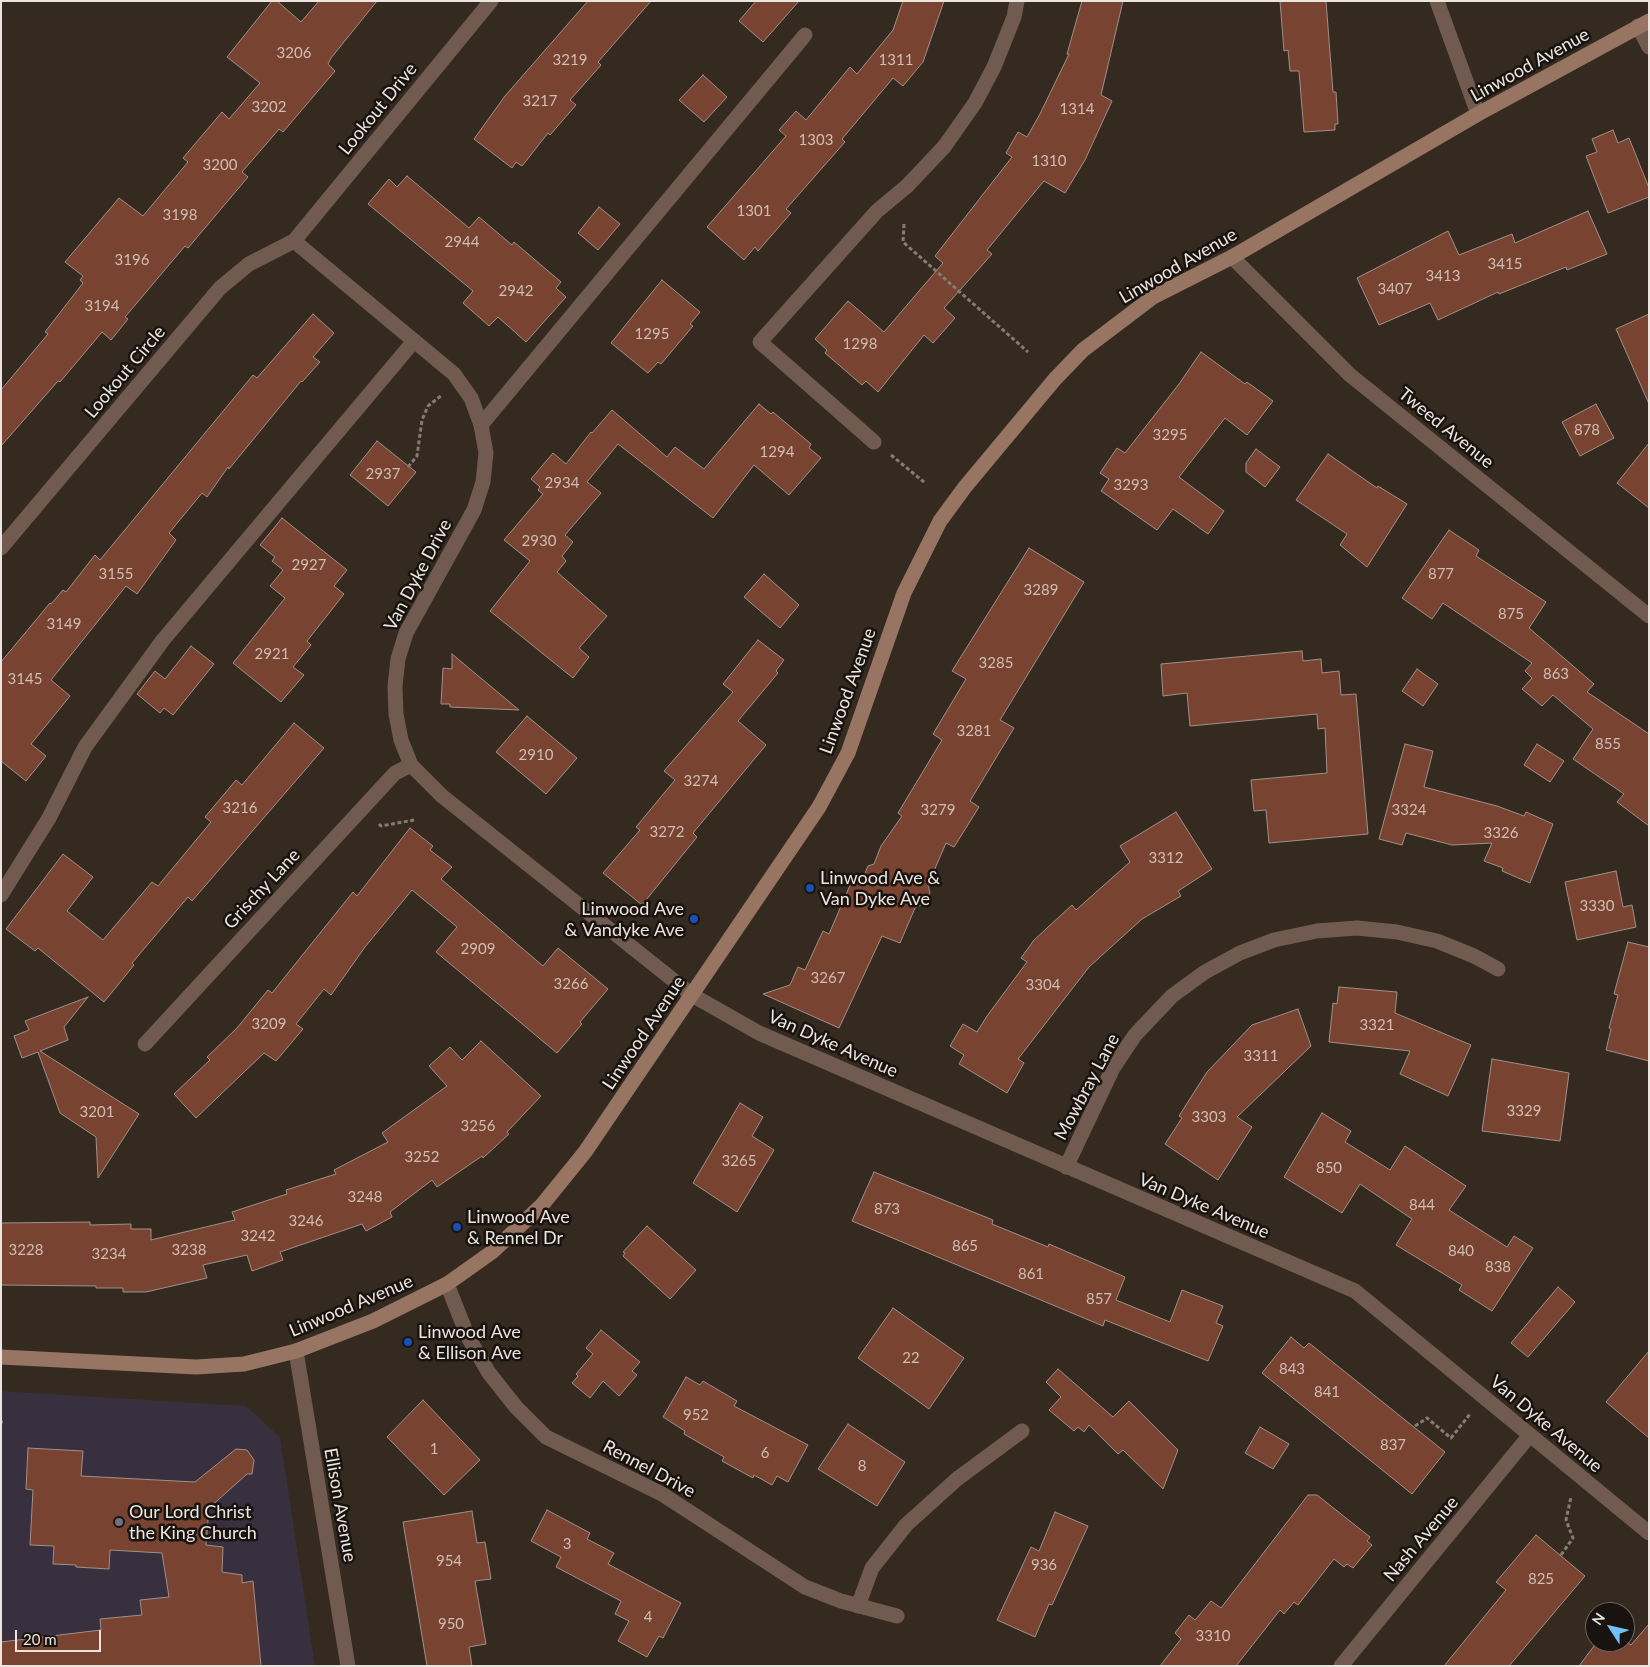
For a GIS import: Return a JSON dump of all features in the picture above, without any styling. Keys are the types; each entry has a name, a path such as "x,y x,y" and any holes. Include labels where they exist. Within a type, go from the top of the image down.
{"main road":[{"name":"Linwood Avenue","path":"1,1357 196,1367 244,1364 296,1351 373,1321 447,1284 492,1252 542,1205 585,1152 819,807 848,753 904,593 940,521 965,487 1055,379 1084,350 1153,297 1232,257 1478,114 1644,24"}],"street":[{"name":"Lookout Drive","path":"294,241 491,1"},
{"path":"874,442 760,342 877,211 907,186 944,147 975,103 994,67 1014,17 1017,1"},
{"path":"1437,1 1478,114"},
{"path":"1644,24 1649,47"},
{"path":"482,425 805,35"},
{"name":"Van Dyke Drive","path":"294,241 454,374 471,398 482,425 485,463 483,482 474,510 406,633 398,660 395,686 396,714 401,740 411,765 442,796 692,995"},
{"name":"Lookout Circle","path":"1,548 220,288 249,264 294,241"},
{"name":"Tweed Avenue","path":"1232,257 1350,376 1649,616"},
{"path":"1,895 49,818 85,746 163,640 414,341"},
{"name":"Grischy Lane","path":"145,1044 395,773 411,765"},
{"name":"Mowbray Lane","path":"1066,1168 1113,1068 1136,1035 1172,996 1205,972 1240,953 1274,940 1317,931 1357,928 1397,932 1437,941 1474,956 1498,969"},
{"name":"Van Dyke Avenue","path":"692,995 759,1033 1066,1168 1355,1290 1649,1533"},
{"name":"Rennel Drive","path":"447,1284 468,1337 489,1373 516,1407 546,1436 662,1494 805,1587 858,1606 897,1616"},
{"name":"Ellison Avenue","path":"296,1351 348,1666"},
{"path":"858,1606 872,1568 906,1525 957,1479 1022,1431"},
{"name":"Nash Avenue","path":"1340,1666 1530,1435"}],"path":[{"path":"904,224 902,242 1028,352"},
{"path":"408,466 417,456 422,420 428,406 442,395"},
{"path":"874,442 924,482"},
{"path":"361,809 381,826 414,820"},
{"path":"1415,1426 1427,1418 1451,1438 1470,1414"},
{"path":"1561,1556 1574,1538 1566,1520 1576,1478 1579,1475"}],"shaded area":[{"path":"1,1391 246,1406 280,1437 315,1666 1,1666"}],"building":[{"path":"272,1 277,1 301,22 319,1 377,1 331,58 328,64 335,71 283,132 279,129 242,172 248,177 188,248 185,246 125,317 128,319 111,340 102,332 60,382 58,381 1,446 1,390 48,334 45,332 83,283 80,280 83,276 65,262 119,198 143,216 188,162 183,158 222,112 229,119 260,83 227,57"},
{"path":"588,1 651,1 598,62 601,65 570,100 576,105 550,135 548,133 522,166 516,162 512,168 474,139 505,96"},
{"path":"756,1 799,1 763,42 739,21"},
{"path":"903,1 944,1 923,62 903,86 893,78 842,139 845,142 786,209 791,213 758,251 755,247 744,260 707,227 786,136 779,130 796,111 806,120 850,67 857,74 893,30"},
{"path":"1082,1 1123,1 1101,95 1112,101 1085,160 1065,193 1044,181 1023,206 987,250 992,254 944,308 955,318 933,343 924,335 878,392 866,381 862,385 825,353 827,350 815,339 848,301 884,332 943,263 935,256 1012,157 1006,153 1018,132 1027,137 1040,114 1069,54 1067,54"},
{"path":"1280,1 1326,1 1333,92 1336,92 1338,124 1335,124 1335,130 1304,132 1299,71 1290,71 1288,50 1284,51"},
{"path":"703,75 727,97 704,122 679,100"},
{"path":"1613,130 1618,143 1629,138 1649,188 1649,197 1608,213 1586,156 1597,152 1592,139"},
{"path":"407,176 469,228 479,217 512,245 514,242 561,282 556,288 566,297 526,342 498,317 489,326 463,303 473,291 368,204 389,179 397,187"},
{"path":"599,207 620,224 598,250 578,233"},
{"path":"1588,211 1607,254 1567,270 1566,267 1499,294 1498,292 1438,320 1430,303 1379,325 1357,278 1448,231 1459,255 1512,234 1515,243"},
{"path":"662,280 700,312 690,324 693,326 661,364 658,362 648,373 611,343"},
{"path":"313,314 334,333 313,357 320,362 301,381 229,469 228,467 207,497 202,493 169,533 176,540 137,594 126,586 51,680 70,696 31,744 46,756 26,781 1,761 1,662 50,603 63,590 66,592 95,555 100,560 253,375 257,378"},
{"path":"1649,314 1649,404 1616,329"},
{"path":"1201,352 1245,384 1247,382 1273,401 1247,435 1225,418 1179,477 1224,511 1208,534 1173,509 1157,530 1101,491 1109,479 1100,473 1117,448 1125,453 1179,384"},
{"path":"759,404 771,414 773,412 811,444 809,448 821,458 789,495 754,465 713,518 618,444 587,482 601,493 565,535 573,542 562,556 566,561 557,572 607,616 579,648 589,657 573,678 490,611 530,561 504,540 543,494 538,490 540,487 531,479 553,453 566,464 591,432 612,410 667,457 675,447 704,469"},
{"path":"1596,404 1614,438 1580,456 1562,422"},
{"path":"377,441 416,472 388,506 350,475"},
{"path":"1649,443 1649,508 1617,483"},
{"path":"1256,449 1280,467 1265,487 1246,472 1246,463"},
{"path":"1328,454 1377,488 1378,486 1407,504 1367,567 1340,545 1347,534 1296,500"},
{"path":"282,518 347,570 334,586 344,594 307,641 311,645 293,667 304,675 281,702 233,663 285,598 270,586 283,570 272,561 275,557 260,545"},
{"path":"1449,530 1479,550 1476,556 1546,602 1529,628 1594,684 1587,692 1649,734 1649,826 1617,802 1624,794 1573,759 1593,729 1553,695 1542,706 1522,689 1532,678 1525,671 1532,663 1443,603 1432,619 1402,598"},
{"path":"1029,548 1084,582 1000,720 1014,728 970,801 979,807 954,847 946,843 928,885 930,893 926,903 915,908 900,943 882,936 839,1028 763,994 790,985 798,967 805,970 823,931 829,934 851,883 863,878 868,866 874,864 881,846 902,816 898,813 942,740 933,734 966,679 952,671"},
{"path":"764,574 799,605 780,628 744,597"},
{"path":"758,640 784,660 776,671 778,673 738,721 766,745 693,833 697,837 642,905 603,873 640,830 636,827 675,780 664,771 733,692 723,684"},
{"path":"191,646 214,664 173,715 164,708 160,713 137,694 155,671 165,679"},
{"path":"1302,651 1303,661 1321,659 1322,673 1339,671 1341,695 1356,694 1368,834 1269,843 1266,810 1254,811 1251,780 1327,773 1325,728 1318,729 1317,714 1190,726 1187,693 1163,696 1161,664"},
{"path":"452,654 519,710 450,707 450,704 441,704 443,668 452,669"},
{"path":"1417,669 1438,684 1423,706 1402,691"},
{"path":"527,716 577,758 546,794 496,752"},
{"path":"294,723 324,748 192,901 188,897 132,963 134,965 104,1002 38,948 35,951 6,929 63,854 93,877 67,911 103,940 152,882 158,886 211,822 205,817 236,780 242,785"},
{"path":"1405,744 1433,751 1424,787 1497,806 1524,816 1526,812 1553,824 1530,883 1502,871 1503,868 1484,861 1492,843 1452,845 1406,833 1402,845 1379,839"},
{"path":"1537,744 1564,761 1550,782 1524,765"},
{"path":"1176,812 1212,869 1178,891 1181,896 1142,919 1089,967 1018,1059 1024,1063 1007,1093 959,1064 964,1055 950,1046 963,1024 977,1032 1027,962 1021,958 1034,940 1072,905 1076,910 1130,862 1120,846"},
{"path":"410,828 433,846 430,850 452,867 441,879 543,966 558,948 608,989 557,1053 436,952 457,927 412,890 365,947 331,995 324,989 296,1024 303,1029 276,1061 264,1053 196,1118 174,1094 210,1060 207,1057 237,1028 268,990 272,993 353,892 357,896"},
{"path":"1616,871 1623,907 1632,905 1636,927 1577,940 1565,882"},
{"path":"1628,942 1649,947 1649,1061 1606,1050 1611,1029 1609,1028 1618,995 1614,994"},
{"path":"1339,987 1397,992 1395,1013 1471,1045 1448,1096 1400,1074 1410,1051 1329,1042 1333,1003 1337,1004"},
{"path":"88,997 64,1027 68,1040 40,1051 139,1114 98,1178 96,1137 60,1113 38,1052 22,1058 14,1036 29,1030 25,1021"},
{"path":"1298,1009 1311,1046 1237,1117 1252,1127 1218,1180 1165,1144 1182,1118 1179,1116 1207,1072 1252,1025"},
{"path":"481,1041 541,1096 507,1132 509,1134 483,1158 482,1156 437,1187 432,1180 390,1212 392,1217 366,1231 362,1224 280,1252 283,1260 252,1271 247,1255 203,1265 207,1278 146,1292 123,1292 123,1288 96,1288 96,1286 1,1285 1,1223 90,1222 90,1225 131,1224 131,1229 151,1229 151,1240 235,1220 232,1212 287,1194 286,1190 336,1174 334,1170 388,1142 382,1133 447,1086 429,1066 450,1047 462,1060"},
{"path":"1492,1059 1569,1073 1560,1141 1482,1131"},
{"path":"740,1103 763,1117 752,1136 774,1150 737,1212 693,1183"},
{"path":"1322,1113 1351,1131 1345,1142 1390,1170 1405,1146 1466,1186 1449,1210 1507,1247 1514,1236 1533,1248 1492,1311 1459,1290 1462,1285 1396,1245 1412,1219 1360,1184 1342,1213 1284,1177"},
{"path":"874,1172 993,1220 992,1224 1048,1247 1049,1244 1125,1277 1116,1300 1170,1322 1182,1290 1223,1306 1216,1323 1223,1326 1208,1361 1105,1320 1103,1326 852,1221"},
{"path":"647,1226 696,1270 670,1299 623,1256 625,1253 623,1252"},
{"path":"1558,1287 1575,1302 1528,1357 1511,1343"},
{"path":"893,1308 964,1358 929,1409 858,1358"},
{"path":"601,1330 640,1362 632,1371 637,1375 619,1396 603,1381 590,1398 572,1383 578,1376 576,1374 593,1354 586,1348"},
{"path":"1291,1337 1304,1348 1309,1343 1445,1452 1412,1494 1262,1373"},
{"path":"1649,1351 1649,1438 1606,1402"},
{"path":"1058,1369 1113,1417 1129,1401 1178,1450 1163,1489 1123,1450 1118,1454 1089,1425 1084,1432 1078,1427 1074,1431 1049,1410 1061,1397 1046,1382"},
{"path":"686,1377 700,1385 703,1381 737,1401 734,1406 808,1445 788,1482 777,1476 772,1485 754,1475 753,1478 722,1461 724,1457 684,1434 685,1431 663,1417"},
{"path":"423,1400 480,1460 444,1495 387,1437"},
{"path":"848,1424 905,1462 877,1506 818,1469"},
{"path":"1260,1427 1289,1444 1273,1469 1245,1453"},
{"path":"28,1448 83,1451 81,1476 195,1482 236,1449 247,1450 254,1460 252,1474 247,1474 209,1508 206,1545 223,1547 222,1572 242,1575 242,1583 253,1581 261,1666 1,1666 1,1642 101,1630 100,1619 142,1615 140,1600 169,1597 162,1553 110,1550 109,1569 76,1567 76,1565 53,1564 54,1546 30,1545 33,1490 26,1489"},
{"path":"1308,1495 1317,1495 1370,1537 1367,1541 1372,1545 1353,1568 1347,1564 1344,1567 1334,1559 1298,1605 1294,1602 1284,1614 1280,1610 1236,1666 1160,1666 1181,1639 1175,1633 1189,1615 1195,1620 1211,1601 1221,1608"},
{"path":"547,1510 590,1533 587,1539 614,1553 608,1564 681,1603 663,1638 659,1636 647,1657 618,1641 629,1621 615,1614 621,1601 556,1567 561,1557 531,1541"},
{"path":"472,1511 477,1543 485,1542 491,1579 475,1581 486,1644 469,1647 472,1666 427,1666 403,1522"},
{"path":"1055,1512 1088,1526 1052,1605 1049,1604 1035,1637 997,1620 1031,1547 1039,1551"},
{"path":"1536,1535 1585,1576 1509,1666 1444,1666 1506,1590 1496,1582"},
{"path":"1649,1624 1649,1666 1579,1666 1590,1652 1635,1652 1635,1640"}],"place":[{"name":"Linwood Ave & Van Dyke Ave","path":"810,888"},
{"name":"Linwood Ave & Vandyke Ave","path":"694,919"},
{"name":"Linwood Ave & Rennel Dr","path":"457,1227"},
{"name":"Linwood Ave & Ellison Ave","path":"408,1342"},
{"name":"Our Lord Christ the King Church","path":"119,1522"}]}
